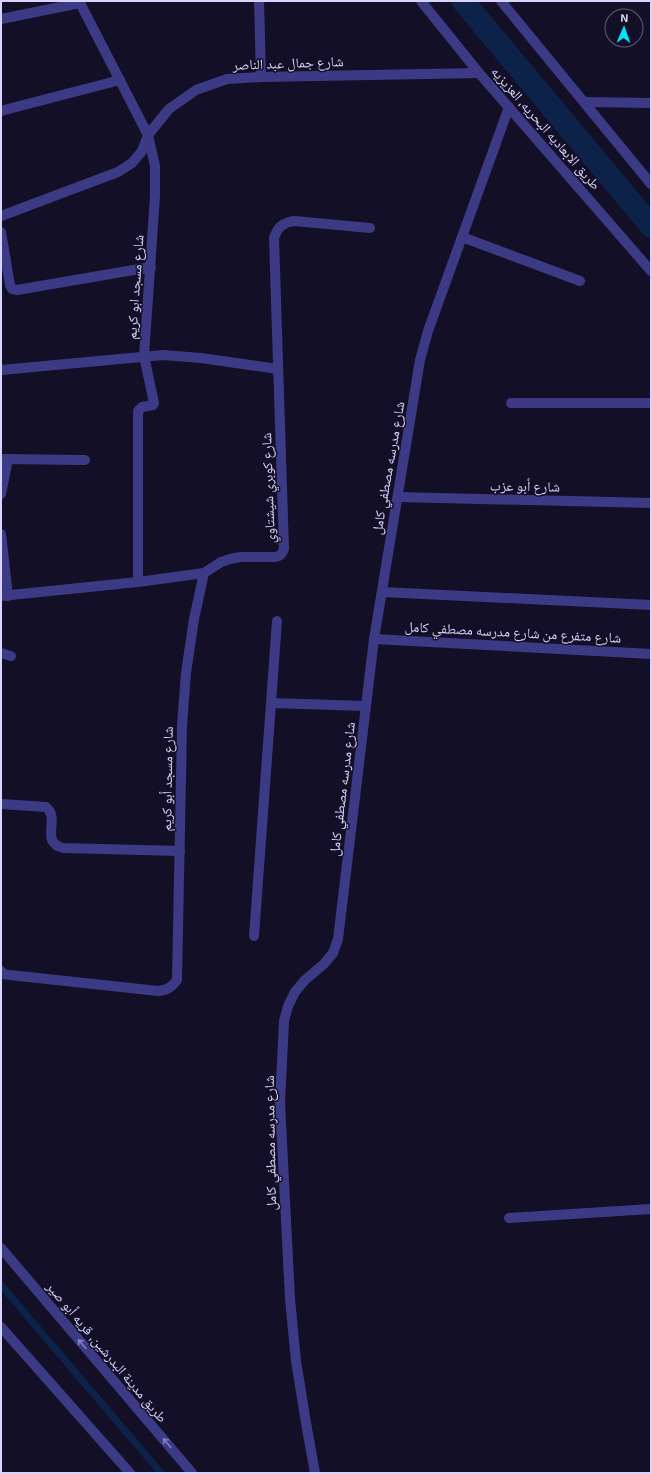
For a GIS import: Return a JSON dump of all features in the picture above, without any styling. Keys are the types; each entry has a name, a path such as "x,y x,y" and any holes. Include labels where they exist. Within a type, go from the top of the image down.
{"street":[{"path":"259,1 261,77"},
{"name":"طريق الابعاديه البحريه, العزيزيه","path":"421,1 479,72 651,271"},
{"path":"501,1 651,184"},
{"path":"1,19 80,2"},
{"name":"شارع مسجد ابو كريم","path":"80,2 148,135 156,166 151,267 144,356 154,403 151,406 142,407 138,411 138,582"},
{"name":"شارع جمال عبد الناصر","path":"1,216 118,172 132,163 142,151 148,135 169,109 196,90 227,79 479,72"},
{"path":"1,111 120,80"},
{"path":"585,102 651,103"},
{"name":"شارع مدرسه مصطفي كامل","path":"315,1473 298,1369 290,1299 280,1102 284,1021 288,1006 295,992 305,980 324,964 333,953 338,939 374,639 420,360 428,331 509,107"},
{"name":"شارع كوبري شيشتاوي","path":"5,596 138,582 204,573 221,562 230,559 240,557 275,557 280,556 283,553 274,238 277,229 284,223 294,221 370,228"},
{"path":"1,232 10,285 12,289 17,290 151,267"},
{"path":"462,237 580,280"},
{"path":"1,370 144,356 182,356 278,369"},
{"path":"511,403 651,403"},
{"path":"1,494 5,459 85,460"},
{"name":"شارع أبو عزب","path":"398,497 651,503"},
{"path":"1,534 5,596"},
{"name":"شارع مسجد أبو كريم","path":"1,971 3,974 10,975 158,991 166,990 172,987 176,980 182,726 186,673 194,619 204,573"},
{"path":"382,592 651,605"},
{"path":"254,936 277,621"},
{"name":"شارع متفرع من شارع مدرسه مصطفي كامل","path":"374,639 651,654"},
{"path":"271,703 366,706"},
{"path":"1,804 42,806 50,810 52,842 57,847 180,851"},
{"path":"509,1218 651,1209"},
{"name":"طريق مدينة البدرشين, قريه أبو صير","path":"1,1248 192,1473"},
{"path":"1,1327 130,1473"}],"waterway":[{"path":"463,1 651,226"},
{"path":"1,1285 161,1473"}]}
